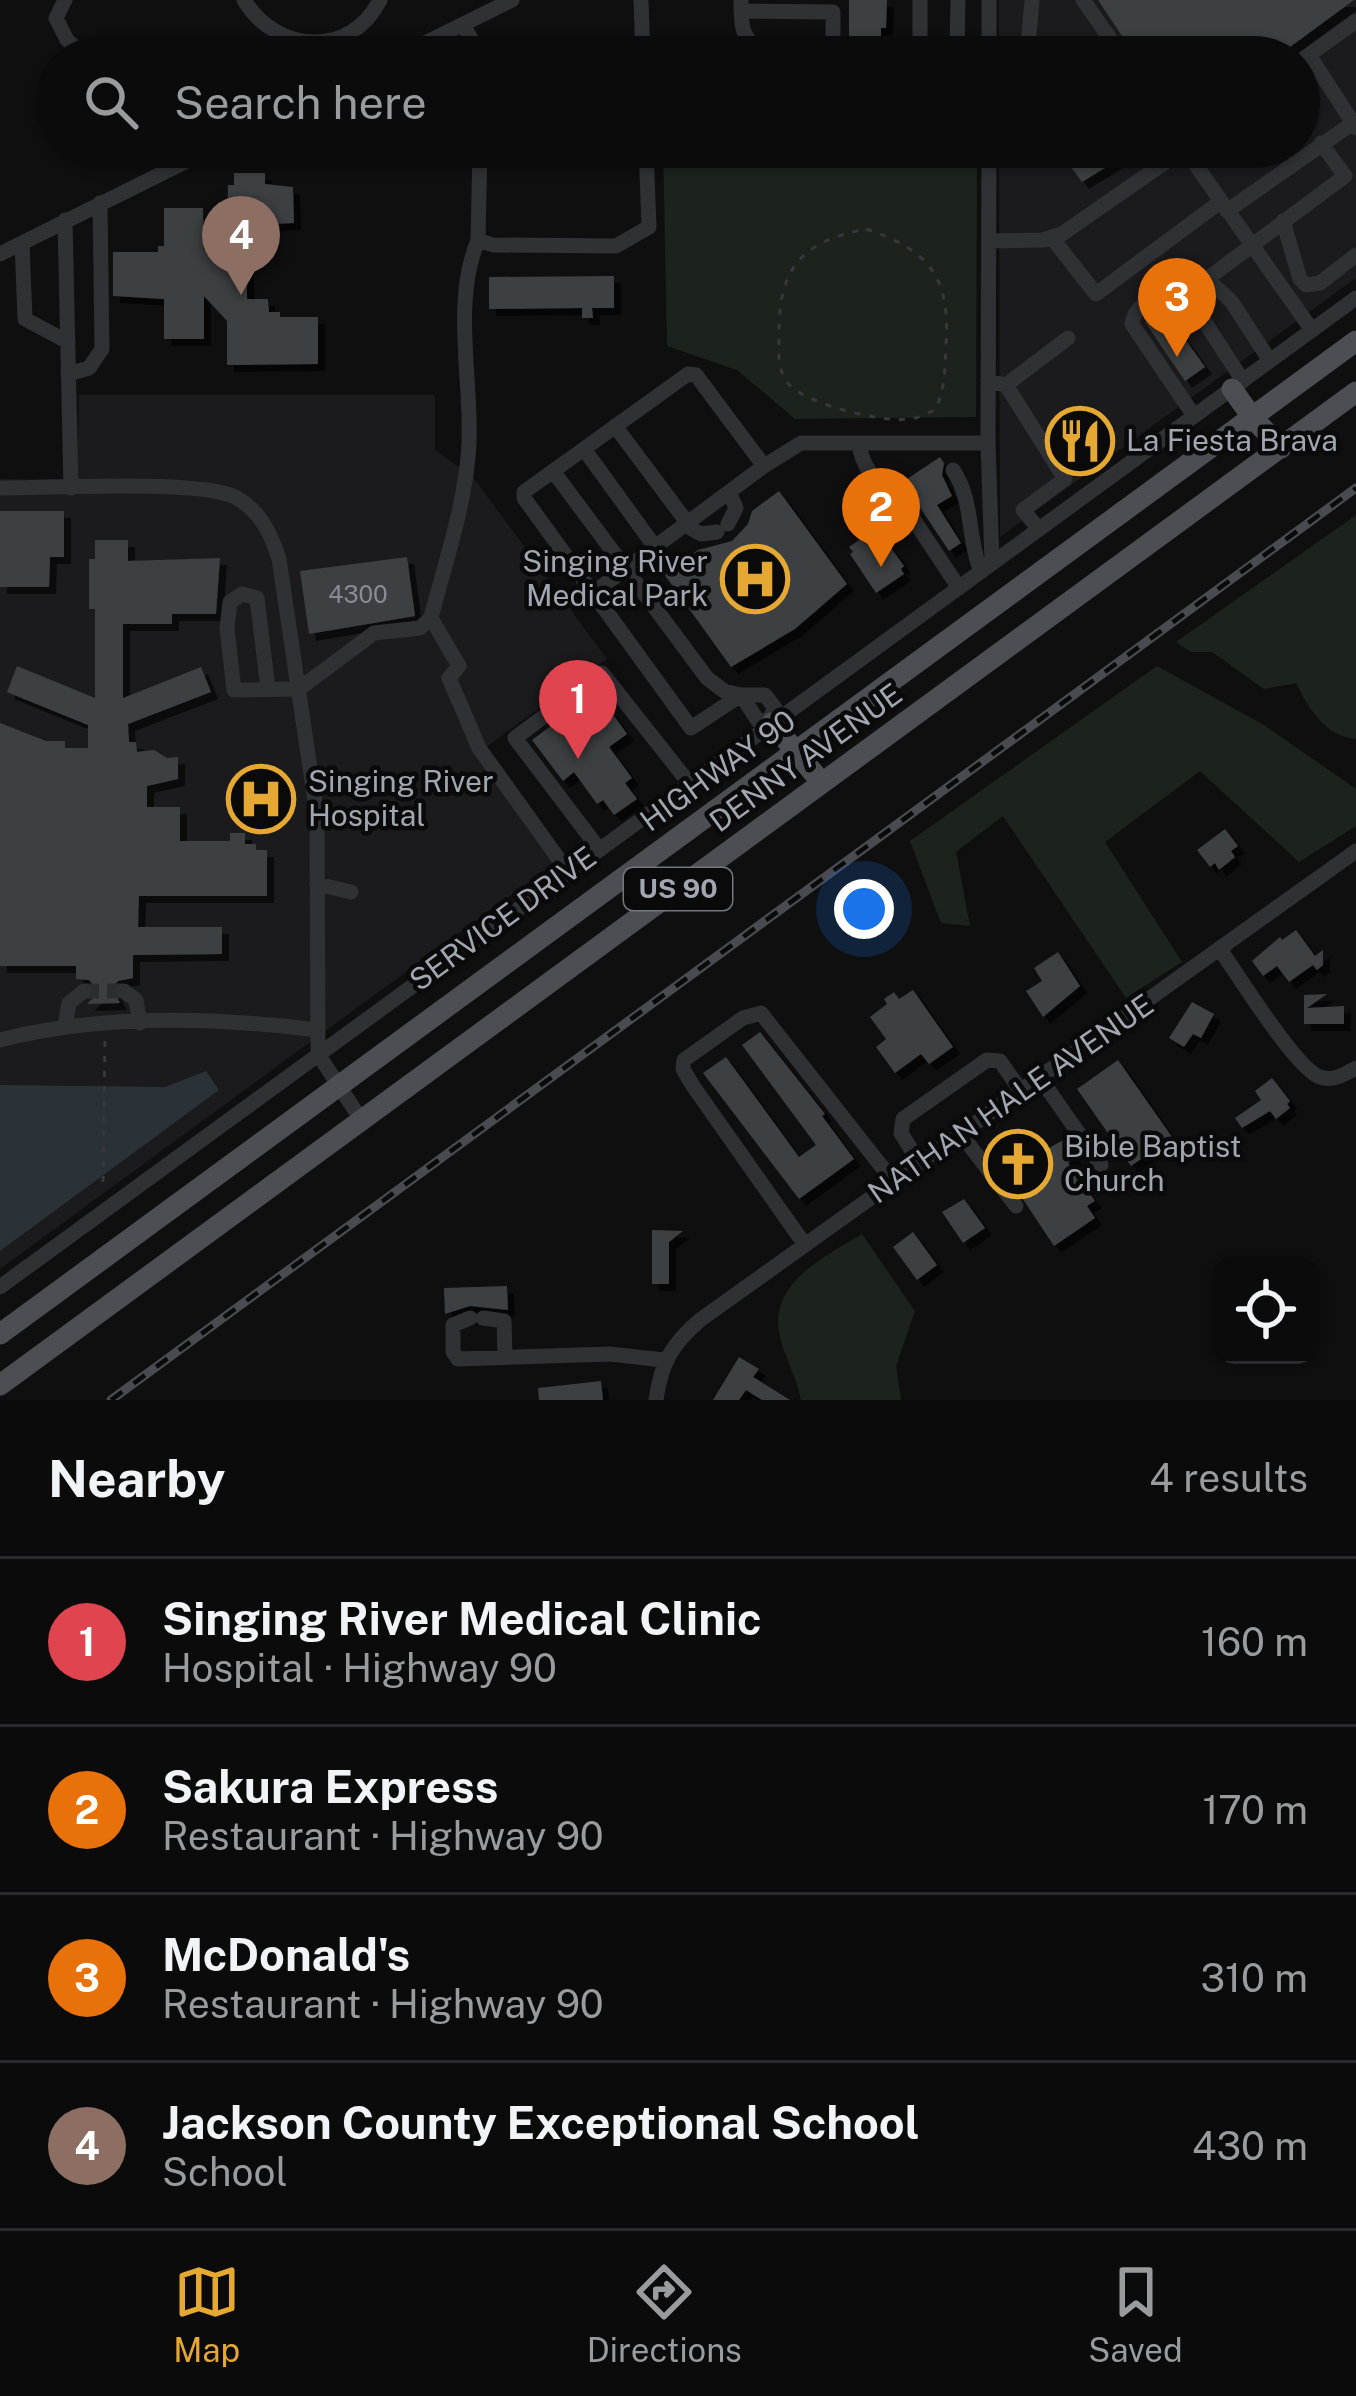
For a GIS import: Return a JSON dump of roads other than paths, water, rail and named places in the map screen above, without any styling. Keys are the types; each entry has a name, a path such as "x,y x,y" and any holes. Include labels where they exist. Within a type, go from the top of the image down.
{"main road":[{"name":"HIGHWAY 90","path":"0,1334 1356,341"},
{"path":"1238,385 1252,418 1281,448"},
{"name":"DENNY AVENUE","path":"0,1385 1356,392"},
{"path":"771,721 823,783"}],"street":[{"path":"65,0 56,18 65,36"},
{"path":"244,0 266,28 283,36"},
{"path":"340,36 361,25 380,0"},
{"path":"440,36 512,0"},
{"path":"641,0 642,36"},
{"path":"920,0 920,36"},
{"path":"957,36 958,0"},
{"path":"989,0 989,36"},
{"path":"1030,36 1033,0"},
{"path":"1083,0 1108,36"},
{"path":"747,36 742,30 741,5 833,12 833,36"},
{"path":"1320,47 1356,21"},
{"path":"463,25 470,36"},
{"path":"1194,416 1132,324 1136,311 1156,297 1187,295 1283,221 1350,180 1321,143 1354,125 1320,79"},
{"path":"0,254 173,168"},
{"path":"268,689 257,598 242,594 230,602 227,628 234,690 299,689 374,633 420,628 431,619 469,447 466,269 478,241 480,168"},
{"path":"478,241 616,246 633,239 649,227 647,168"},
{"path":"986,568 989,168"},
{"path":"989,242 1052,238 1156,168"},
{"path":"1200,168 1312,330"},
{"path":"1052,238 1096,294 1283,168"},
{"path":"68,374 89,368 102,349 100,203"},
{"path":"65,220 70,488"},
{"path":"1283,221 1300,280 1306,285 1321,283 1356,256"},
{"path":"22,243 25,320 68,342"},
{"path":"1207,279 1231,301 1270,361"},
{"path":"1187,295 1238,385"},
{"name":"SERVICE DRIVE","path":"0,1287 1356,298"},
{"path":"1006,385 1068,338"},
{"path":"740,695 691,728 524,492 692,373 764,466"},
{"path":"988,381 1006,385 1066,479 1024,511 990,511"},
{"path":"615,426 687,524 700,534 722,528 736,508 729,492"},
{"path":"940,442 966,493 972,550 986,568"},
{"path":"593,593 797,444 988,442"},
{"path":"860,443 861,458 886,493 898,496 959,588"},
{"path":"584,449 655,547"},
{"path":"553,471 707,678 724,691 766,695 775,708 771,721"},
{"path":"0,488 204,488 226,493 253,510 271,534 279,559 317,815 318,1054 362,1121"},
{"path":"1024,511 1038,529"},
{"path":"431,619 459,667 449,678 479,748 568,872"},
{"path":"599,849 515,738 602,673 689,783"},
{"name":"NATHAN HALE AVENUE","path":"666,1355 700,1319 1356,851"},
{"path":"317,884 351,892"},
{"path":"1221,951 1314,1074 1331,1079 1356,1068"},
{"path":"65,1026 69,1003 84,991"},
{"path":"124,991 136,1000 140,1023"},
{"path":"805,1244 693,1086 682,1069 684,1060 743,1018 760,1013 892,1181"},
{"path":"0,1040 65,1026 105,1024 258,1022 317,1030"},
{"path":"919,1162 901,1133 903,1119 986,1060 1000,1061 1021,1091"},
{"path":"1040,1078 1101,1165"},
{"path":"960,1133 1016,1206"},
{"path":"505,1357 504,1321 476,1318 453,1324 453,1352 458,1359 666,1355 656,1400"}],"tunnel":[{"path":"84,991 124,991"}],"railway":[{"path":"111,1400 1356,488"}],"place":[{"name":"Jackson County Exceptional School","path":"241,295"},
{"name":"McDonald's","path":"1177,357"},
{"name":"La Fiesta Brava","path":"1080,441"},
{"name":"Sakura Express","path":"881,567"},
{"name":"Singing River Medical Park","path":"755,579"},
{"name":"Singing River Medical Clinic","path":"578,759"},
{"name":"Singing River Hospital","path":"261,799"},
{"name":"Bible Baptist Church","path":"1018,1164"}]}
